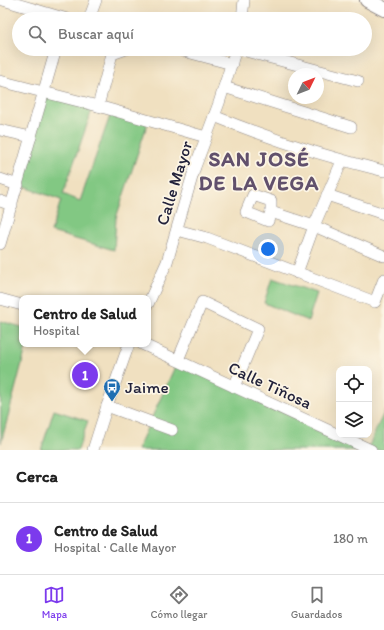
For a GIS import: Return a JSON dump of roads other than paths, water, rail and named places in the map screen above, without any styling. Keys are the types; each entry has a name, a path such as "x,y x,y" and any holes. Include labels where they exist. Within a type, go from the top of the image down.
{"main road":[{"path":"367,0 384,9"}],"street":[{"path":"3,0 42,12"},
{"path":"92,12 96,0"},
{"path":"244,0 244,12"},
{"path":"0,244 54,56"},
{"path":"98,106 111,56"},
{"path":"202,56 232,64"},
{"name":"Calle Mayor","path":"151,297 167,262 192,175 235,56"},
{"path":"263,56 358,82"},
{"path":"0,81 98,106 206,137"},
{"path":"224,87 351,127"},
{"path":"214,116 269,138 342,161 384,171"},
{"path":"0,130 31,137"},
{"path":"297,273 314,226 342,161"},
{"path":"0,179 18,185"},
{"path":"327,195 384,214"},
{"path":"0,201 12,205"},
{"path":"271,212 314,226 384,256"},
{"path":"177,230 206,238 375,302 384,279"},
{"path":"0,299 19,304"},
{"path":"178,360 202,302 258,329 234,387"},
{"path":"93,450 106,406 128,347"},
{"name":"Calle Tiñosa","path":"149,347 371,450"},
{"path":"106,406 172,430"}],"place":[{"name":"Centro de Salud","path":"85,375"},
{"name":"Jaime","path":"112,402"}],"district":[{"name":"SAN JOSÉ DE LA VEGA","path":"259,171"}]}
